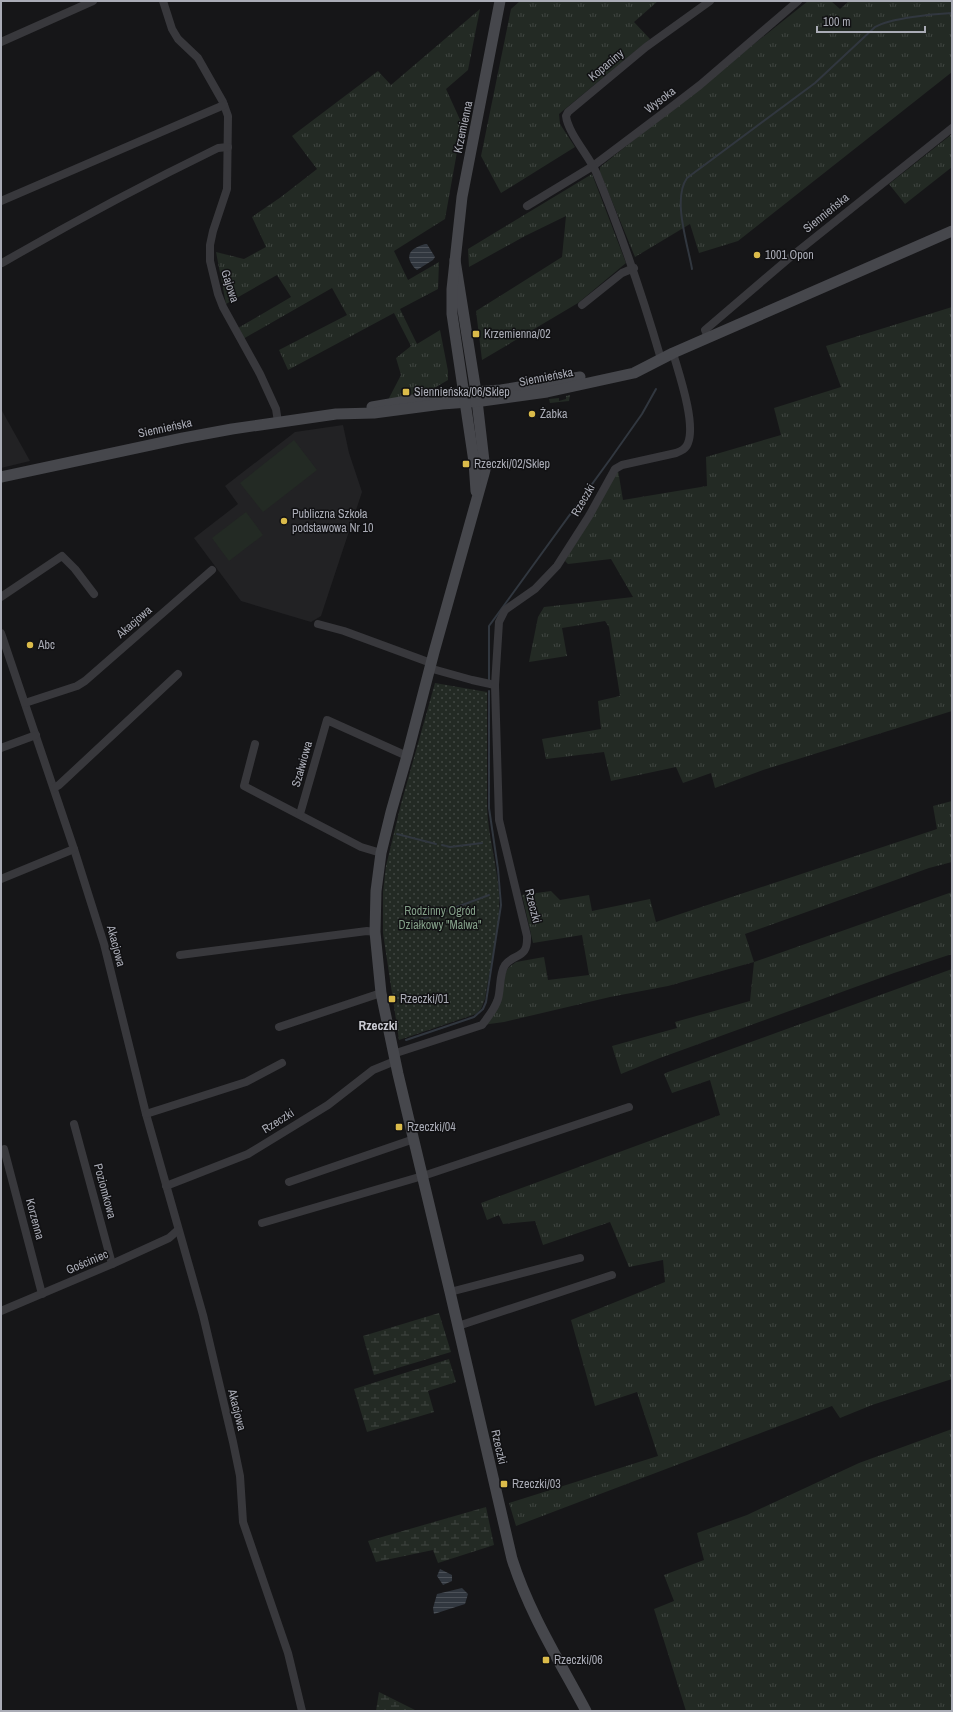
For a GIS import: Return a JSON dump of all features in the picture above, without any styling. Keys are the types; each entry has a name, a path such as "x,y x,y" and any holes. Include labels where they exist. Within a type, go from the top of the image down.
{"main road":[{"name":"Krzemienna","path":"464,398 452,314 452,288 462,197 500,1"},
{"name":"Siennieńska","path":"1,477 183,438 278,422 336,414 374,413 464,398 547,392 619,377 634,373 673,353 952,232"},
{"name":"Krzemienna","path":"455,260 477,397"},
{"name":"Rzeczki","path":"477,397 485,470 430,666 381,853 376,891 375,932 381,993 394,1058 503,1523 518,1580 535,1616 586,1711"},
{"name":"Rzeczki","path":"464,398 474,462 476,499"}],"street":[{"path":"1,42 93,1"},
{"name":"Gajowa","path":"163,1 172,29 178,39 198,58 224,105 228,116 227,188 213,231 210,245 210,261 218,294 223,307 260,374 276,409 278,422"},
{"name":"Kopaniny","path":"594,166 569,125 566,116 568,112 646,47 710,1"},
{"name":"Wysoka","path":"528,206 594,166 700,85 798,1"},
{"path":"1,200 224,105"},
{"name":"Siennieńska","path":"708,338 705,330 787,260 952,128"},
{"path":"2,263 160,176 218,148 228,147"},
{"path":"594,166 634,268 660,359"},
{"path":"582,305 622,273 634,268"},
{"name":"Rzeczki","path":"166,1186 248,1154 328,1105 373,1070 394,1058 482,1024 492,1013 498,998 504,966 512,959 523,954 528,945 499,820 495,685 499,622 505,610 535,589 557,566 589,516 615,469 622,465 676,453 683,450 688,444 690,419 673,353"},
{"path":"1,597 62,556 75,569 94,594"},
{"name":"Akacjowa","path":"25,703 77,686 85,681 212,570"},
{"path":"318,624 344,631 430,666 472,680 495,685"},
{"name":"Akacjowa","path":"1,633 5,657 25,703 104,944 146,1114 203,1315 240,1476 243,1522 288,1653 302,1711"},
{"path":"54,788 178,674"},
{"name":"Szałwiowa","path":"300,814 327,720 407,756"},
{"path":"1,748 36,735"},
{"path":"255,744 244,786 361,847 381,853"},
{"path":"1,879 74,849"},
{"path":"180,955 367,931 375,932"},
{"path":"279,1027 381,993"},
{"path":"146,1114 246,1082 282,1063"},
{"path":"262,1223 422,1175 629,1107"},
{"name":"Poziomkowa","path":"74,1124 112,1264"},
{"path":"289,1182 414,1139"},
{"name":"Korzenna","path":"4,1150 42,1294"},
{"name":"Gościniec","path":"1,1311 169,1238 178,1230"},
{"path":"450,1292 580,1258"},
{"path":"458,1326 612,1275"}],"shaded area":[{"path":"427,244 435,257 433,260 417,270 411,263 409,256 412,250"},
{"path":"1,409 30,461 1,468"},
{"name":"Publiczna Szkoła podstawowa Nr 10","path":"343,425 349,453 362,492 321,616 311,622 241,601 194,538 238,504 225,486 295,432"},
{"path":"440,1569 452,1575 452,1581 443,1585 437,1576"},
{"path":"462,1588 468,1594 465,1604 434,1614 433,1608 437,1594"}],"green space":[{"path":"520,1 658,1 634,22 650,39 559,114 560,124 575,147 501,193 481,156 511,9"},
{"path":"808,1 831,1 840,9 849,1 952,1 952,72 738,241 699,253 690,224 635,257 600,172 600,167"},
{"path":"480,9 468,70 446,89 462,124 445,219 394,251 408,280 439,262 438,289 400,309 417,344 440,330 448,371 448,380 431,390 388,400 401,375 396,358 411,346 394,313 288,370 279,350 347,315 332,288 243,339 238,328 291,297 277,275 226,304 216,252 244,259 266,247 252,217 317,169 292,136 378,71 391,85"},
{"path":"952,134 952,167 905,204 889,184"},
{"path":"592,174 626,263 578,303 482,360 476,311 562,257 566,216 525,236 469,267 468,249"},
{"path":"952,307 952,711 763,770 715,788 711,773 683,783 676,767 611,781 604,752 546,759 542,739 601,729 598,701 620,696 609,627 605,621 562,628 567,656 529,662 538,617 544,607 633,597 611,559 568,564 565,561 618,470 623,500 707,486 706,457 781,435 774,408 841,387 826,346"},
{"path":"570,395 569,401 550,403 549,399 559,398 559,401 566,399 566,396"},
{"path":"294,440 317,470 263,512 240,483"},
{"path":"246,512 263,535 229,561 212,538"},
{"name":"Rodzinny Ogród Działkowy \"Malwa\"","path":"435,683 487,692 487,806 498,883 498,920 495,947 485,999 481,1009 476,1014 399,1040 383,933 383,892 386,866 401,804"},
{"path":"952,801 952,862 929,868 745,934 754,962 668,986 610,997 504,1022 482,1025 508,968 516,962 544,957 548,980 589,975 582,935 533,943 522,895 551,891 560,900 589,895 592,911 650,899 656,922 937,829 933,806"},
{"path":"952,892 952,954 894,973 660,1058 621,1074 612,1046 677,1028 675,1022 750,1001 754,962"},
{"path":"952,969 952,1379 872,1405 840,1418 832,1406 516,1526 509,1503 658,1456 637,1392 595,1406 571,1320 665,1282 663,1260 629,1267 610,1222 543,1245 535,1221 503,1224 499,1215 487,1220 481,1203 720,1115 710,1080 672,1093 664,1074 668,1072"},
{"path":"439,1313 451,1352 374,1375 363,1336"},
{"path":"449,1359 456,1382 428,1391 434,1412 367,1432 354,1389"},
{"path":"952,1429 952,1711 686,1711 654,1609 674,1601 664,1575 704,1560 697,1533 747,1515 859,1463"},
{"path":"486,1507 494,1545 438,1563 433,1550 376,1562 368,1541"},
{"path":"379,1692 417,1711 376,1711"}],"waterway":[{"path":"692,269 682,222 681,210 683,187 687,178 815,83 875,27 901,19 924,15 952,13"},
{"path":"489,681 489,626 611,458 642,414 656,389"},
{"path":"406,1040 474,1017 483,1009 486,1002 501,905 498,869 489,808 489,691"},
{"path":"397,834 436,844"},
{"path":"442,845 450,847 482,843"},
{"path":"433,916 489,895"},
{"path":"407,924 428,917"}],"place":[{"name":"1001 Opon","path":"757,255"},
{"name":"Krzemienna/02","path":"476,334"},
{"name":"Siennieńska/06/Sklep","path":"406,392"},
{"name":"Żabka","path":"532,414"},
{"name":"Rzeczki/02/Sklep","path":"466,464"},
{"name":"Publiczna Szkoła podstawowa Nr 10","path":"284,521"},
{"name":"Abc","path":"30,645"},
{"name":"Rzeczki/01","path":"392,999"},
{"name":"Rzeczki/04","path":"399,1127"},
{"name":"Rzeczki/03","path":"504,1484"},
{"name":"Rzeczki/06","path":"546,1660"}],"district":[{"name":"Rzeczki","path":"378,1025"}]}
